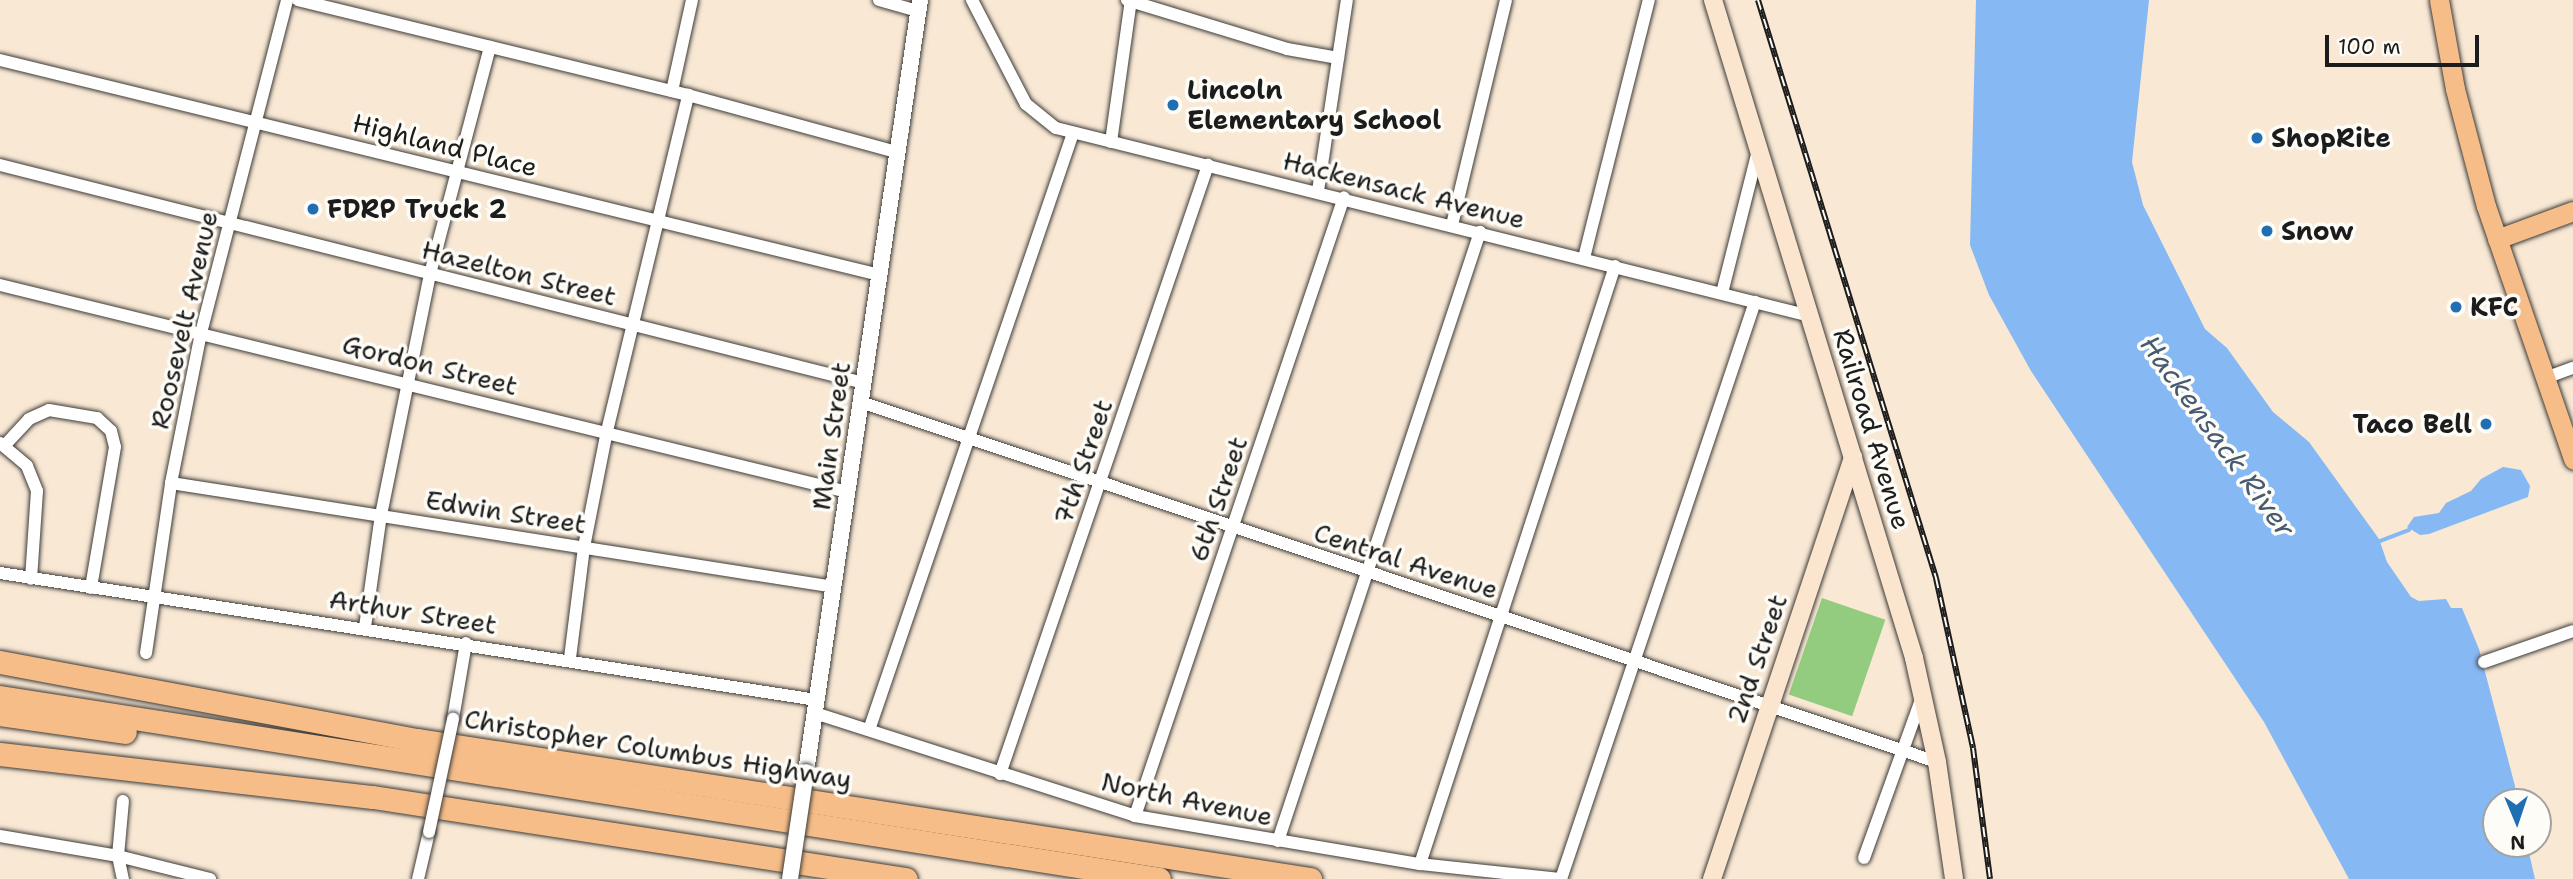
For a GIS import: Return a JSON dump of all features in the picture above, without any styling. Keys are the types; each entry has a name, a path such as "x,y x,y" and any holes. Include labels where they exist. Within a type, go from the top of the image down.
{"highway":[{"name":"Christopher Columbus Highway","path":"0,662 418,740 1310,879"},
{"path":"0,688 55,697 110,714"},
{"name":"Christopher Columbus Highway","path":"0,697 1159,879"},
{"path":"0,714 1059,879"},
{"path":"0,725 26,729 77,725"},
{"path":"0,743 117,758 166,771"},
{"path":"0,754 166,771 385,799 906,879"}],"main road":[{"name":"Railroad Avenue","path":"1713,0 1923,695 1937,762 1954,879"},
{"path":"2439,0 2469,148 2497,239 2573,459"},
{"path":"2497,239 2573,211"},
{"name":"2nd Street","path":"1712,879 1853,457"}],"street":[{"name":"Roosevelt Avenue","path":"146,653 171,483 201,333 287,0"},
{"path":"298,0 688,95 897,152"},
{"path":"672,91 692,0"},
{"path":"879,0 919,5"},
{"name":"Hackensack Avenue","path":"972,0 1026,104 1045,122 1073,133 1343,197 1810,316"},
{"path":"1111,142 1130,0 1287,49 1338,58"},
{"path":"1318,191 1347,0"},
{"path":"1452,225 1506,0"},
{"path":"1584,258 1649,0"},
{"name":"Main Street","path":"790,879 919,5"},
{"path":"365,627 381,515 430,274 490,47"},
{"name":"Highland Place","path":"0,60 879,275"},
{"path":"570,658 584,547 607,431 688,95"},
{"path":"869,730 1073,133"},
{"path":"1721,293 1759,149"},
{"name":"Hazelton Street","path":"0,165 864,383"},
{"name":"7th Street","path":"1000,774 1208,165"},
{"name":"6th Street","path":"1135,816 1343,197"},
{"path":"1278,841 1480,232"},
{"path":"1420,864 1615,266"},
{"name":"Gordon Street","path":"0,285 607,431 848,492"},
{"path":"1561,879 1755,302"},
{"path":"2545,378 2573,368"},
{"name":"Central Avenue","path":"861,402 1937,762"},
{"path":"31,579 37,491 27,466 3,444 29,419 59,410 105,423 114,438 113,460 91,588"},
{"name":"Edwin Street","path":"171,483 834,587"},
{"name":"Arthur Street","path":"0,573 570,658 816,707"},
{"path":"2484,662 2573,631"},
{"path":"418,879 453,719 466,643"},
{"path":"1864,858 1923,695"},
{"name":"North Avenue","path":"816,707 869,730 1135,816 1420,864 1561,879"},
{"path":"123,801 118,856 123,879"},
{"path":"0,836 118,856 210,879"}],"green space":[{"path":"1822,598 1885,620 1852,716 1789,694"}],"water":[{"name":"Hackensack River","path":"1976,0 2149,0 2132,162 2143,205 2205,329 2227,348 2273,412 2309,442 2379,539 2387,562 2411,597 2419,601 2446,599 2451,608 2462,608 2479,649 2515,786 2482,788 2482,858 2530,858 2535,879 2349,879 2264,722 2031,371 1989,295 1970,245"},
{"path":"2503,467 2521,470 2530,486 2528,497 2429,534 2420,535 2407,527 2414,517 2439,513 2446,503 2471,491 2481,479"}],"waterway":[{"path":"2378,542 2409,530"}],"railway":[{"path":"1758,0 1936,578 1973,748 1990,879"}],"place":[{"name":"Lincoln Elementary School","path":"1173,105"},
{"name":"ShopRite","path":"2257,138"},
{"name":"FDRP Truck 2","path":"313,209"},
{"name":"Snow","path":"2267,231"},
{"name":"KFC","path":"2456,307"},
{"name":"Taco Bell","path":"2486,424"}]}
